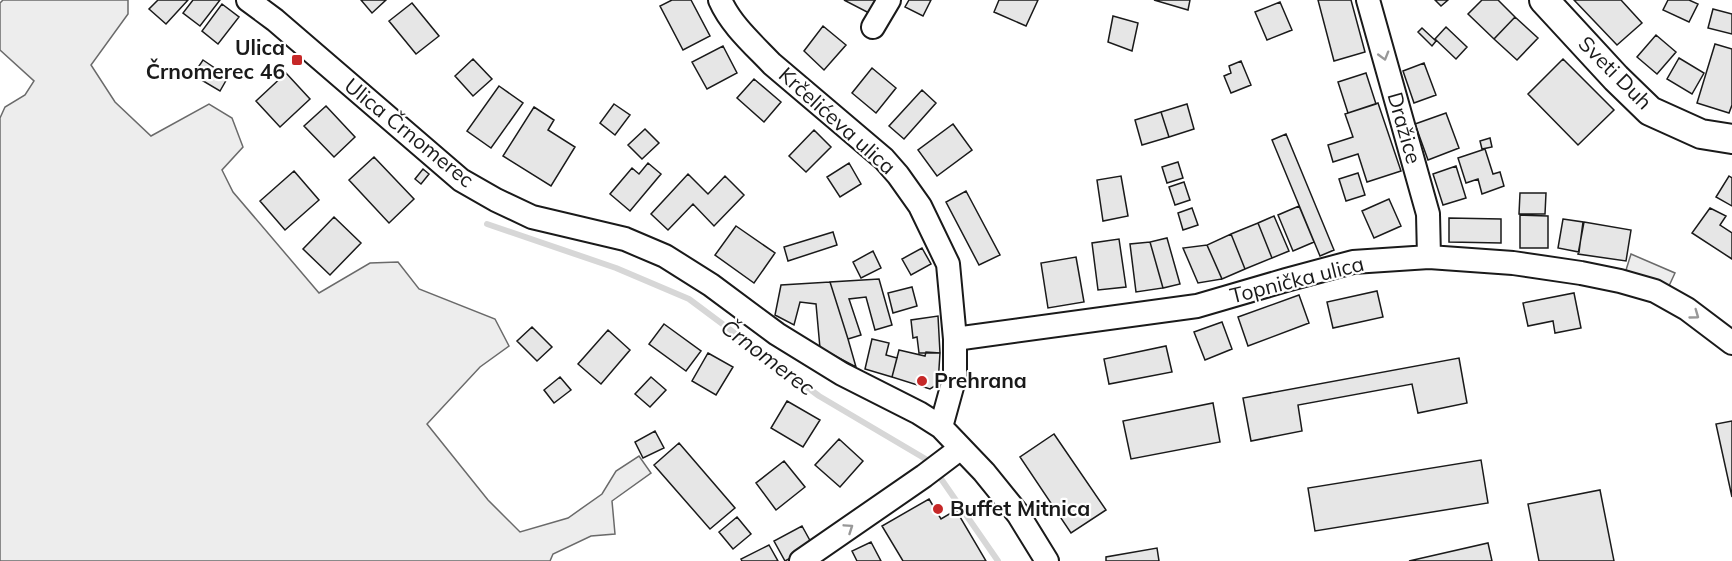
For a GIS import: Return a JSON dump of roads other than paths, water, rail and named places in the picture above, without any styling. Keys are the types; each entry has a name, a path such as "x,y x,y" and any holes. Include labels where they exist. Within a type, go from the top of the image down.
{"main road":[{"name":"Sveti Duh","path":"1544,0 1650,111 1701,134 1732,139"}],"street":[{"name":"Ulica Črnomerec","path":"248,0 275,20 461,180 532,217 625,239 665,256 711,285 777,334 842,374 919,412 940,427 961,448 1018,514 1047,561"},
{"name":"Krčelićeva ulica","path":"720,0 738,28 766,58 865,142 898,175 920,206 948,264 955,339 955,376 940,427"},
{"path":"873,27 889,0"},
{"name":"Dražice","path":"1368,0 1428,214 1429,257"},
{"name":"Topnička ulica","path":"955,339 1197,306 1353,262 1429,257 1513,263 1620,281 1655,291 1687,309 1732,342"},
{"path":"801,561 933,470 961,448"}],"waterway":[{"name":"Črnomerec","path":"487,224 616,268 689,299 819,396 929,461 931,465"},
{"name":"Črnomerec","path":"937,473 998,561"}],"place":[{"name":"Ulica Črnomerec 46","path":"297,60"},
{"name":"Prehrana","path":"922,381"},
{"name":"Buffet Mitnica","path":"938,509"}]}
